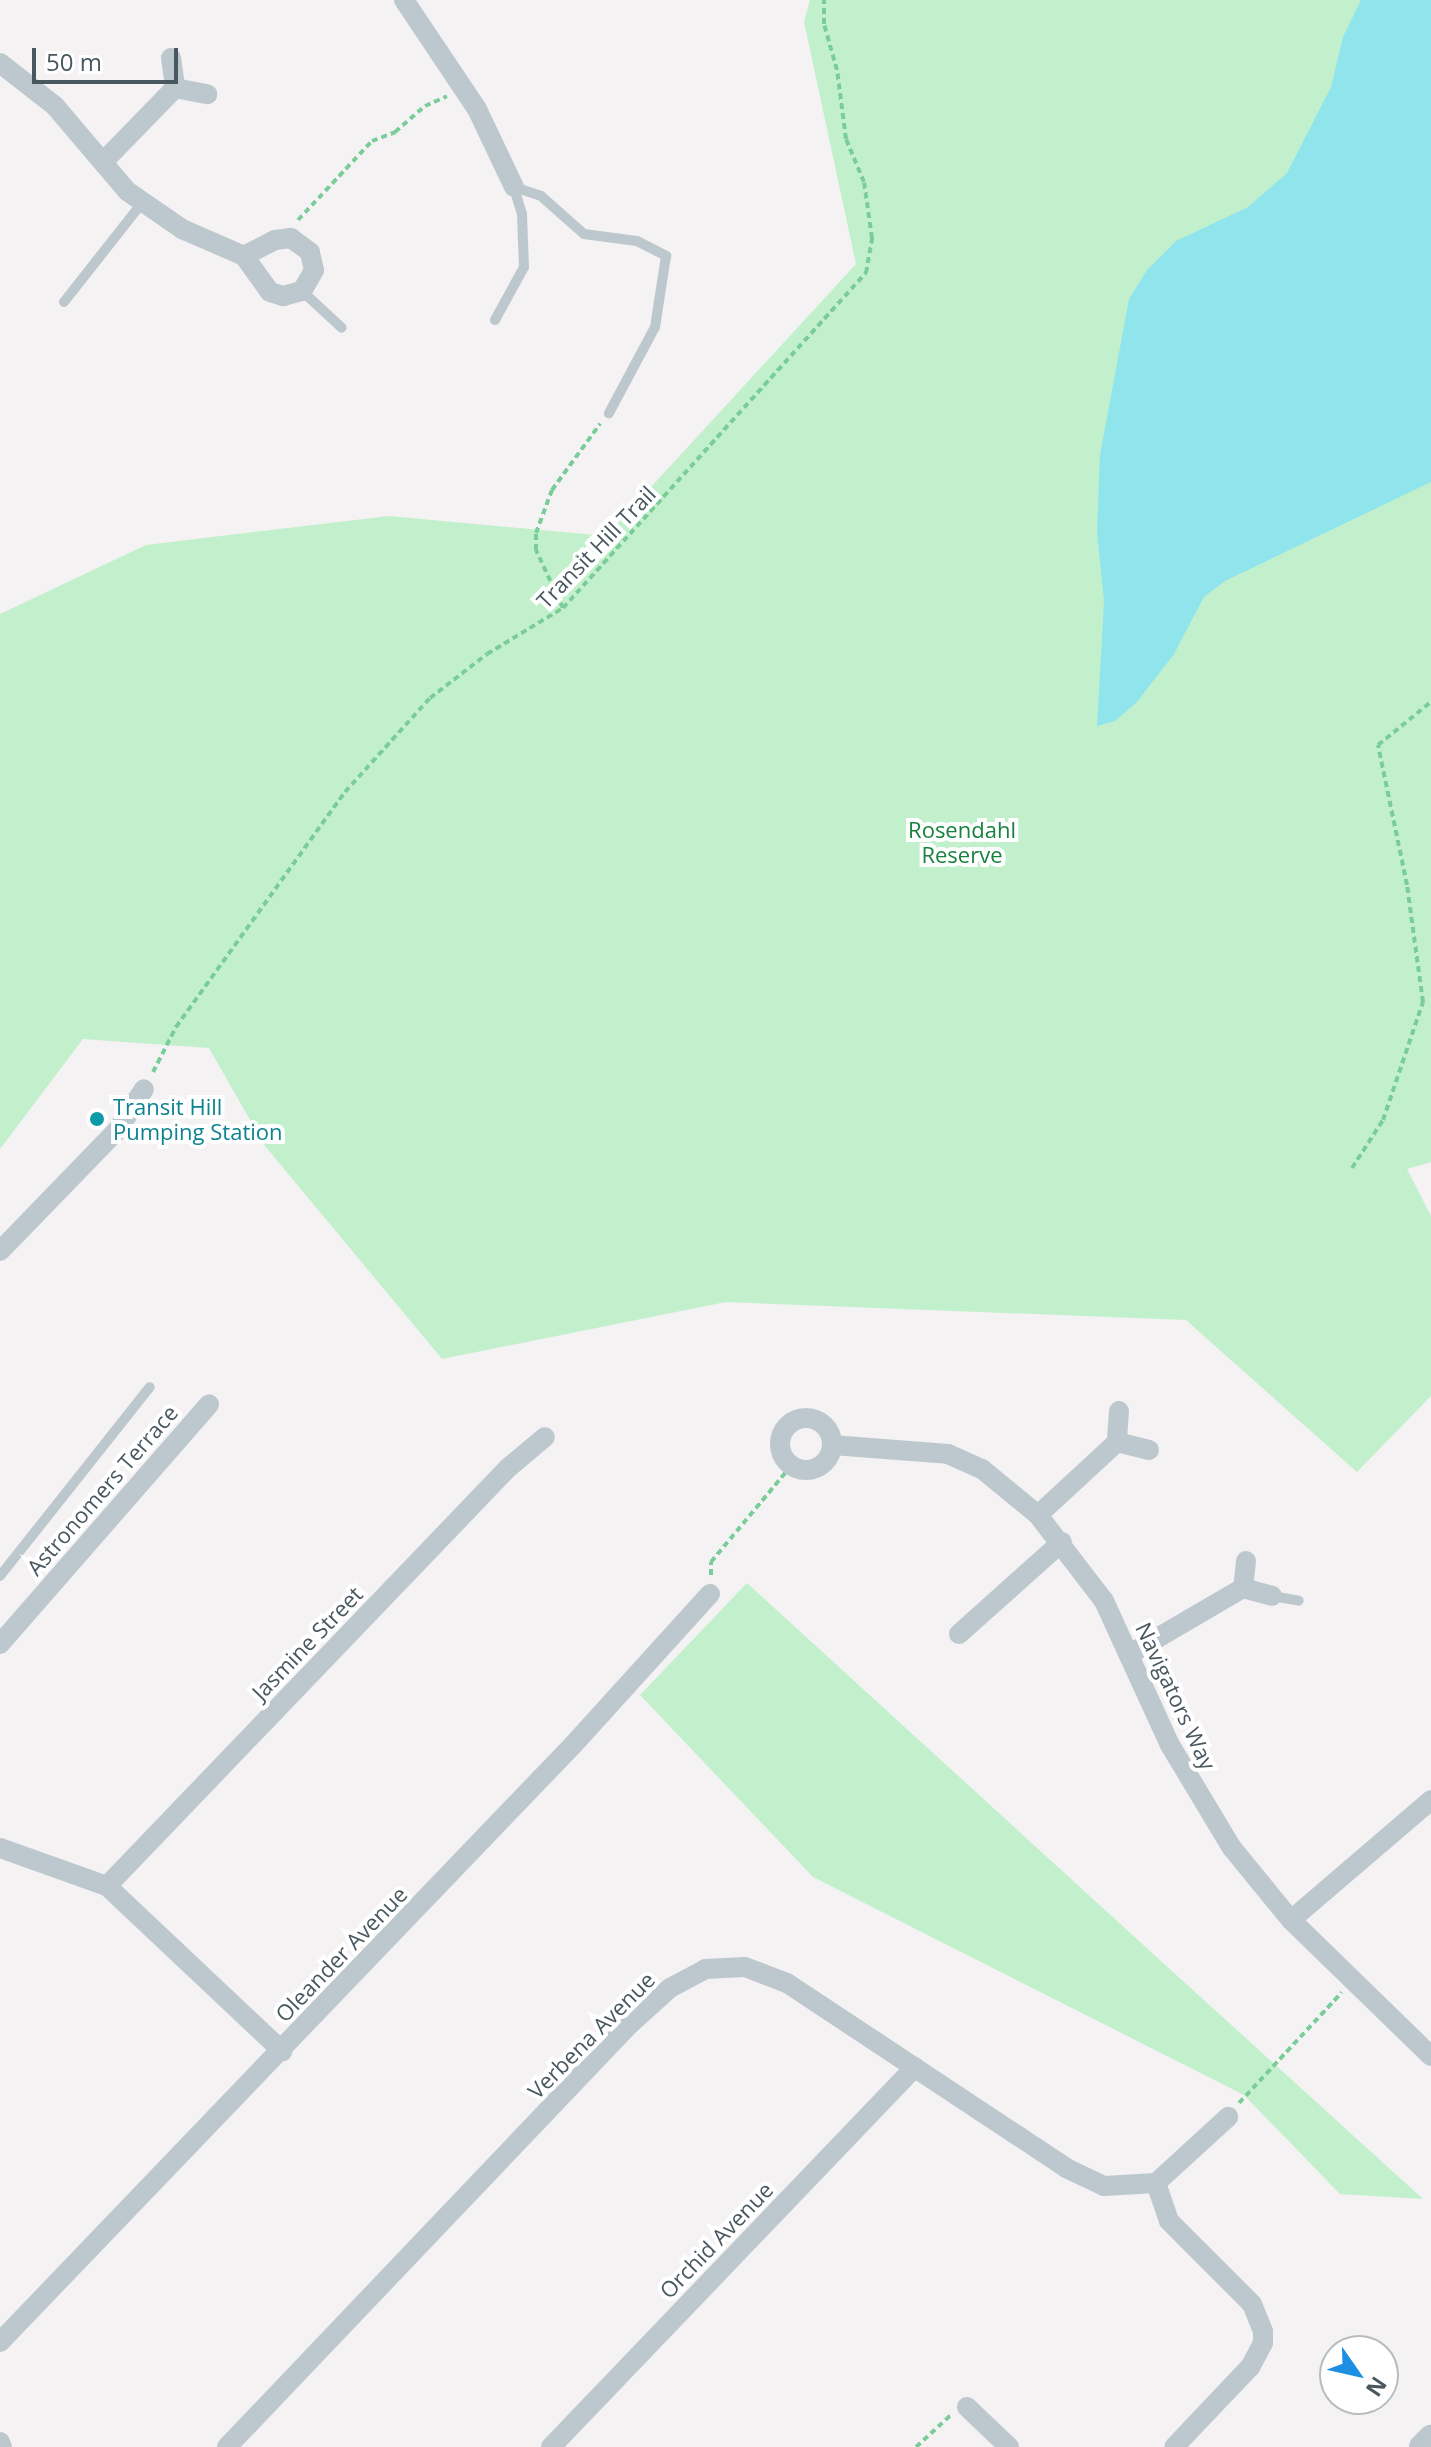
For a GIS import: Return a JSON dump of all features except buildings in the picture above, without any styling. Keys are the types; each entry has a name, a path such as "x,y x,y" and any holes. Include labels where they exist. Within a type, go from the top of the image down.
{"street":[{"path":"404,0 462,84 514,187"},
{"path":"171,58 175,88"},
{"path":"0,63 55,106 142,203 182,229 244,256 270,292 283,296 302,291 314,261 305,246 289,238 244,256"},
{"path":"175,88 207,94"},
{"path":"103,162 175,88"},
{"path":"0,1251 111,1137 144,1089"},
{"name":"Astronomers Terrace","path":"0,1644 209,1404"},
{"path":"1038,1515 1117,1442 1119,1411"},
{"path":"812,1418 823,1424 832,1445 822,1465 812,1470 791,1466 779,1445 789,1424 812,1418"},
{"name":"Jasmine Street","path":"107,1886 508,1468 545,1437"},
{"path":"1117,1442 1149,1450"},
{"name":"Navigators Way","path":"832,1445 948,1454 982,1469 1038,1515 1062,1542 1104,1601 1199,1798 1291,1920 1431,2056"},
{"path":"959,1634 1062,1542"},
{"path":"1243,1588 1246,1561"},
{"path":"1130,1654 1243,1588 1272,1596"},
{"name":"Oleander Avenue","path":"0,2342 282,2051 710,1594"},
{"path":"1291,1920 1431,1800"},
{"path":"0,1848 107,1886 282,2051"},
{"name":"Verbena Avenue","path":"227,2447 630,2024 689,1976 724,1966 766,1973 1089,2181 1122,2187 1156,2183"},
{"name":"Orchid Avenue","path":"551,2447 915,2067"},
{"path":"1174,2447 1250,2367 1263,2343 1263,2331 1252,2304 1169,2221 1156,2183 1228,2117"},
{"path":"967,2407 1009,2447"},
{"path":"1422,2447 1431,2438"}],"lane":[{"path":"495,320 524,267 522,214 514,187"},
{"path":"514,187 541,196 584,234 637,241 666,256 655,327 609,413"},
{"path":"64,302 142,203"},
{"path":"302,291 342,328"},
{"path":"0,1576 150,1387"},
{"path":"1272,1596 1299,1601"}],"path":[{"name":"Transit Hill Trail","path":"144,1089 176,1027 345,792 430,698 487,654 563,608 866,273 872,238 864,182 846,139 837,70 824,24 824,0"},
{"path":"289,238 302,214 368,143 395,132 462,84"},
{"path":"563,608 536,550 540,513 573,455 609,413"},
{"path":"1352,1168 1383,1120 1423,1002 1407,885 1378,745 1431,702"},
{"path":"710,1594 711,1562 791,1466"},
{"path":"1228,2117 1352,1982"},
{"path":"916,2447 942,2419 967,2407"}],"green space":[{"name":"Rosendahl Reserve","path":"810,0 1431,0 1431,1162 1407,1169 1431,1216 1431,1396 1357,1472 1186,1320 726,1302 442,1359 265,1146 209,1048 83,1039 0,1149 0,614 146,545 389,516 606,536 856,264 804,22"},
{"path":"747,1583 1423,2199 1340,2194 1244,2095 813,1877 640,1695"}],"water":[{"path":"1361,0 1431,0 1431,482 1225,581 1204,597 1174,654 1137,702 1115,721 1097,726 1104,601 1097,532 1100,455 1129,299 1147,270 1176,241 1248,207 1287,173 1331,87 1343,37"}],"place":[{"name":"Transit Hill Pumping Station","path":"97,1119"}]}
